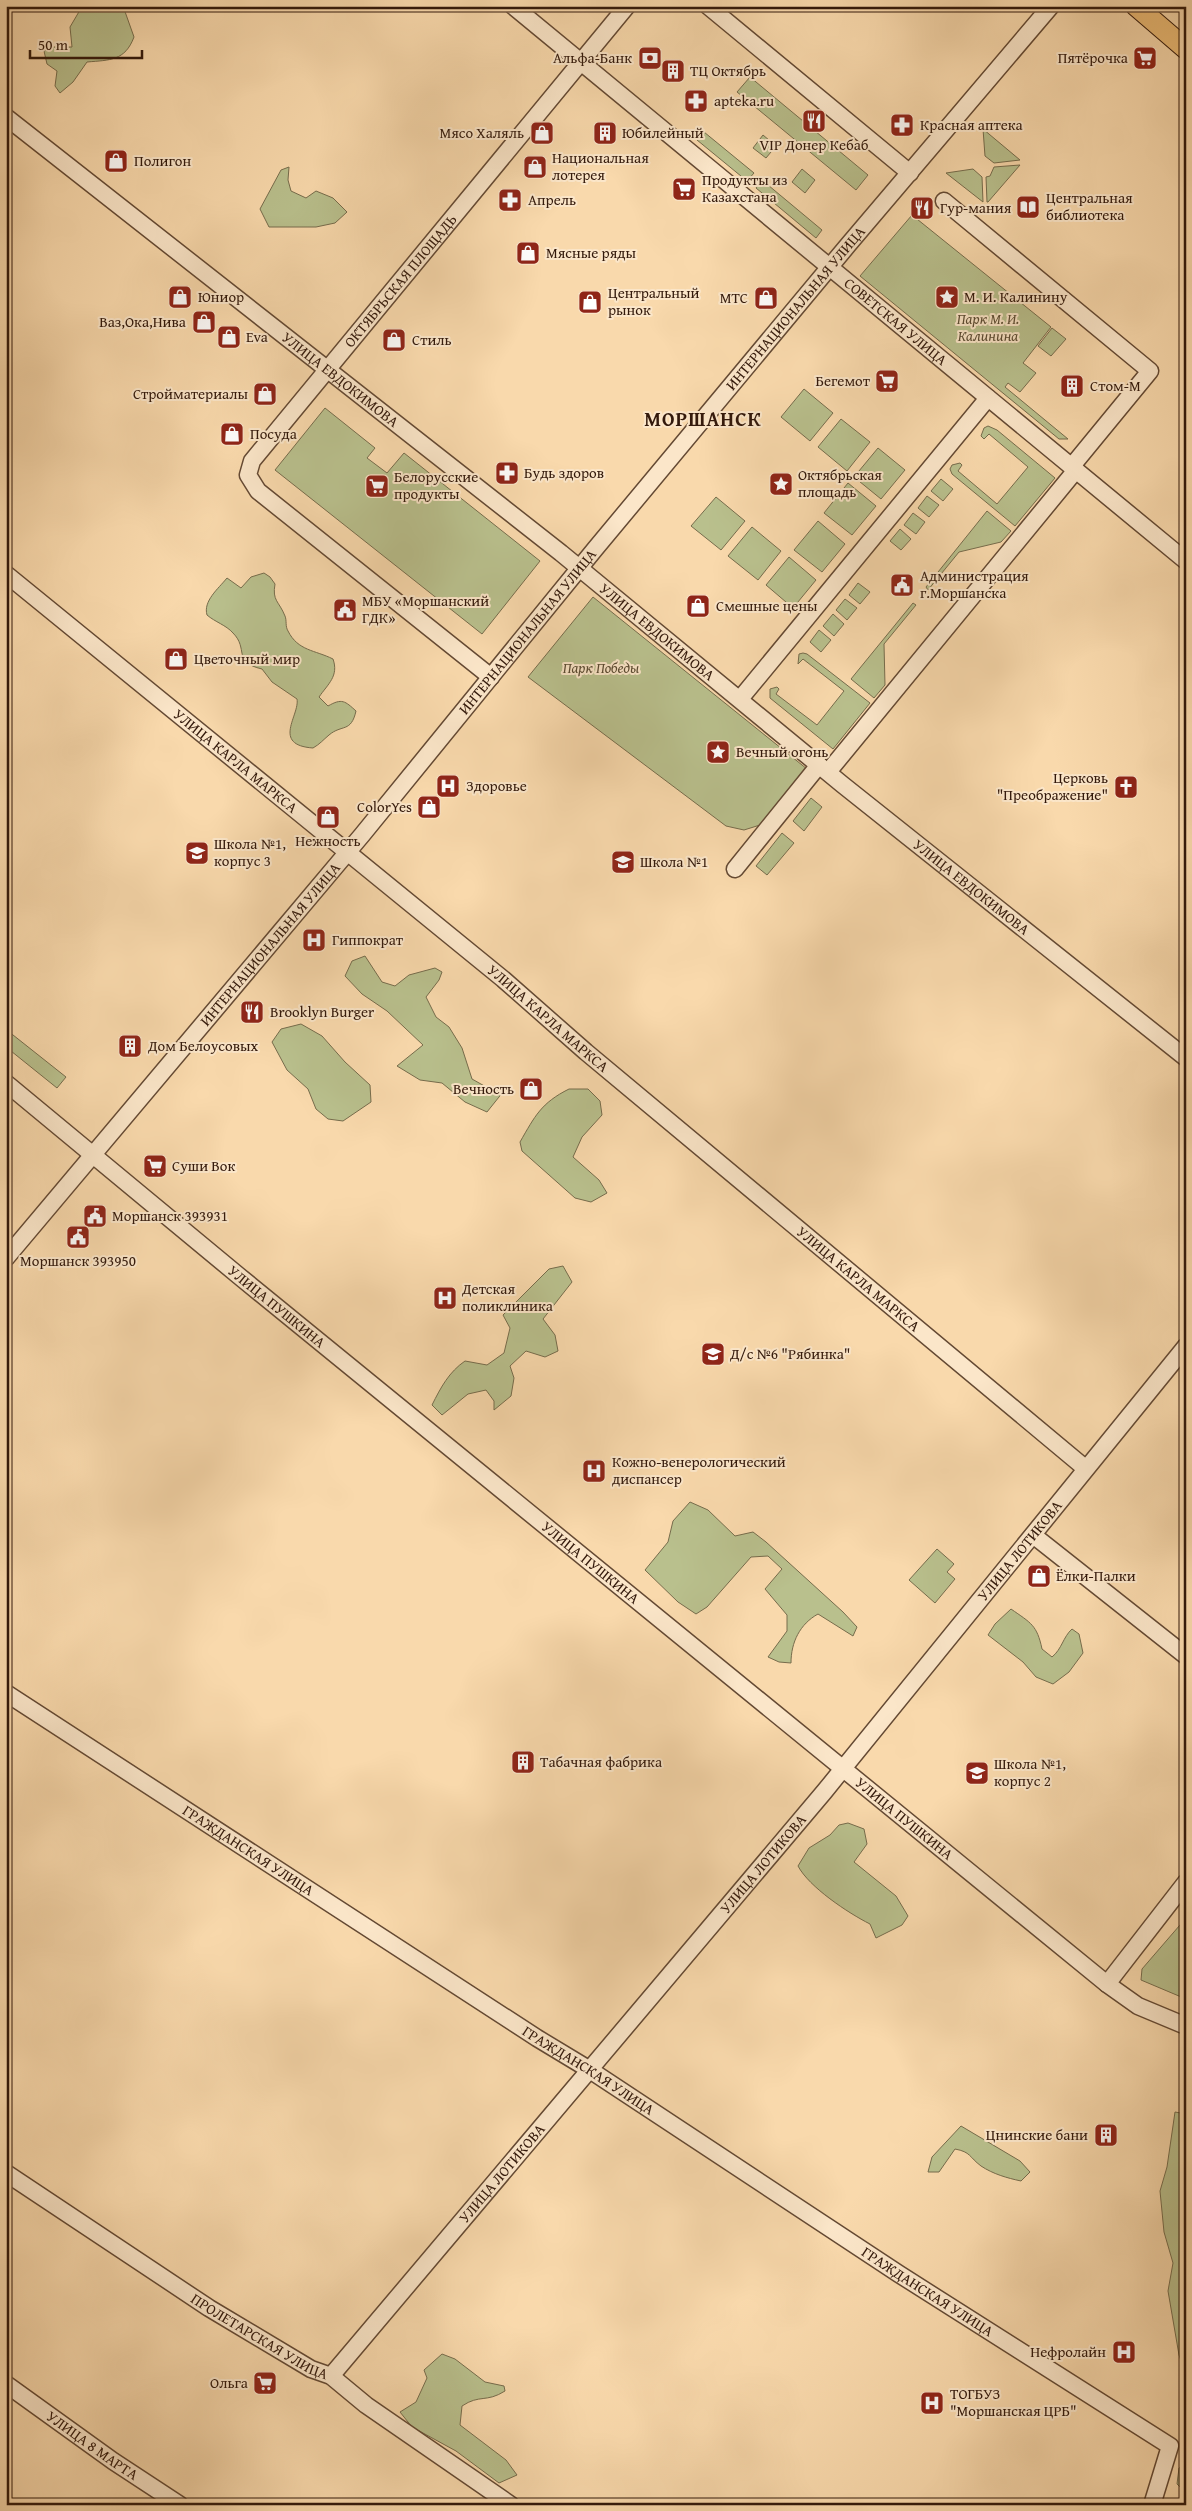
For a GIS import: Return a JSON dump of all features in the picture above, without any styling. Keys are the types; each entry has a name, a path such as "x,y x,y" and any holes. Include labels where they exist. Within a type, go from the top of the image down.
{"main road":[{"path":"1136,6 1186,49"}],"street":[{"name":"СОВЕТСКАЯ УЛИЦА","path":"513,6 1186,561"},
{"name":"ОКТЯБРЬСКАЯ ПЛОЩАДЬ","path":"491,677 258,491 248,475 252,461 627,6"},
{"path":"708,6 910,174"},
{"name":"ИНТЕРНАЦИОНАЛЬНАЯ УЛИЦА","path":"6,1258 346,853 829,268 1051,6"},
{"name":"УЛИЦА ЕВДОКИМОВА","path":"6,117 328,368 1186,1058"},
{"path":"735,869 824,768 1074,468 1150,371 944,201"},
{"path":"740,699 988,398"},
{"name":"УЛИЦА КАРЛА МАРКСА","path":"6,574 346,853 503,979 586,1052 1085,1468"},
{"name":"УЛИЦА ПУШКИНА","path":"6,1083 178,1226 1107,1984 1138,2006 1186,2026"},
{"name":"УЛИЦА ЛОТИКОВА","path":"331,2376 842,1769 1186,1346"},
{"path":"1032,1535 1186,1656"},
{"name":"ГРАЖДАНСКАЯ УЛИЦА","path":"6,1693 529,2033 590,2070 899,2274 1170,2446 1152,2505"},
{"path":"1107,1984 1186,1882"},
{"name":"ПРОЛЕТАРСКАЯ УЛИЦА","path":"6,2173 209,2308 311,2369 331,2376 366,2405 511,2505"},
{"name":"УЛИЦА 8 МАРТА","path":"6,2384 113,2461 180,2505"}],"green space":[{"path":"79,6 123,6 134,37 126,51 116,58 87,62 73,82 60,93 55,86 57,71 47,64 44,51 53,47 72,47 70,27 80,10"},
{"path":"750,77 868,175 856,190 737,92"},
{"path":"983,129 1020,160 994,163 985,156"},
{"path":"704,132 754,173 747,181 697,140"},
{"path":"763,135 776,146 766,158 753,148"},
{"path":"1020,165 987,202 986,177 990,176 994,167"},
{"path":"289,167 288,180 291,191 306,198 316,191 333,198 347,212 335,223 316,227 269,227 260,209 281,170"},
{"path":"802,169 815,180 805,193 792,182"},
{"path":"973,169 982,177 983,202 946,173"},
{"path":"762,180 822,230 816,238 756,188"},
{"name":"Парк М. И. Калинина","path":"912,215 1051,327 1023,363 1036,373 1020,392 1008,383 1005,387 1068,439 1059,439 860,276"},
{"path":"1052,328 1066,339 1051,356 1038,346"},
{"path":"804,389 833,413 810,441 781,417"},
{"path":"325,408 375,448 367,458 387,473 404,453 540,561 482,634 275,470"},
{"path":"841,419 870,442 847,471 818,447"},
{"path":"988,426 997,430 1055,478 1015,526 952,474 950,469 952,465 960,463 962,465 958,471 997,504 1028,467 989,434 984,439 981,436 984,428"},
{"path":"878,448 905,470 881,499 854,477"},
{"path":"941,479 953,489 943,501 931,491"},
{"path":"848,483 876,506 852,535 824,513"},
{"path":"927,496 939,505 929,517 918,508"},
{"path":"716,497 745,521 721,550 691,526"},
{"path":"987,511 1011,531 1001,542 959,552 928,590 926,587"},
{"path":"913,513 925,522 916,534 904,525"},
{"path":"818,521 845,544 822,572 794,550"},
{"path":"752,527 781,551 758,580 728,556"},
{"path":"900,529 911,539 901,550 890,541"},
{"path":"789,557 816,580 793,608 766,585"},
{"path":"264,573 275,584 275,598 285,616 287,629 292,638 302,646 333,659 334,675 319,697 328,706 340,701 356,711 349,725 329,735 313,748 300,746 293,741 290,735 297,699 272,682 262,669 247,663 242,654 238,639 233,633 207,615 206,610 209,600 227,578 241,588 251,577"},
{"path":"858,583 870,592 860,604 849,595"},
{"name":"Парк Победы","path":"593,597 807,769 760,825 744,830 726,826 528,677"},
{"path":"845,599 857,608 847,620 836,610"},
{"path":"913,603 916,605 884,644 885,685 874,698 851,679"},
{"path":"833,614 844,624 834,636 823,626"},
{"path":"819,630 831,640 821,652 810,642"},
{"path":"799,654 807,654 870,703 833,749 770,698 770,689 777,687 779,689 776,694 817,725 844,691 803,659 798,664"},
{"path":"811,798 822,807 804,831 793,821"},
{"path":"782,833 794,843 767,875 756,866"},
{"path":"365,956 382,982 395,986 409,975 435,968 442,972 439,980 426,997 436,1017 449,1027 462,1048 472,1079 488,1088 503,1092 487,1112 465,1102 442,1083 420,1080 397,1066 423,1045 387,1011 362,994 345,976 352,961"},
{"path":"301,1024 322,1036 345,1062 370,1085 371,1102 343,1121 328,1119 316,1109 308,1089 287,1070 272,1042 281,1029"},
{"path":"8,1031 66,1077 57,1088 6,1047"},
{"path":"569,1089 588,1089 600,1101 602,1115 582,1137 573,1157 599,1180 607,1193 591,1202 575,1198 522,1151 520,1142 545,1105"},
{"path":"563,1266 572,1282 543,1319 555,1335 558,1351 545,1357 526,1351 510,1366 514,1378 511,1396 494,1410 494,1401 486,1390 468,1394 442,1415 432,1405 450,1375 465,1361 487,1365 504,1353 510,1328 503,1315 549,1269"},
{"path":"690,1502 708,1510 735,1536 753,1532 766,1542 857,1627 853,1636 818,1614 806,1623 798,1634 791,1655 791,1663 779,1662 768,1657 787,1631 787,1615 765,1589 782,1569 768,1556 751,1557 707,1607 696,1614 678,1602 645,1570 668,1542 673,1521"},
{"path":"937,1549 954,1564 947,1572 955,1579 935,1603 909,1580"},
{"path":"1011,1609 1032,1625 1038,1635 1042,1649 1052,1657 1072,1629 1079,1634 1083,1653 1069,1672 1053,1684 1036,1677 1023,1662 988,1635 995,1624"},
{"path":"848,1823 864,1829 867,1844 854,1862 896,1896 908,1916 902,1925 876,1938 870,1924 840,1906 820,1891 803,1874 798,1866 809,1848 830,1835 839,1825"},
{"path":"1186,1918 1186,1999 1141,1980 1142,1969"},
{"path":"1175,2112 1186,2114 1186,2377 1179,2355 1168,2291 1173,2263 1164,2232 1160,2191 1167,2167"},
{"path":"961,2126 1020,2161 1030,2172 1021,2181 1005,2177 986,2169 967,2153 955,2149 939,2172 928,2172 932,2157"},
{"path":"442,2354 455,2359 485,2382 504,2386 505,2391 498,2395 474,2400 462,2406 460,2425 506,2460 517,2475 499,2483 456,2451 412,2427 400,2412 416,2402 427,2378 424,2370"},
{"path":"1186,2464 1186,2493 1177,2484 1179,2468"}],"place":[{"name":"Альфа-Банк","path":"650,58"},
{"name":"Пятёрочка","path":"1145,58"},
{"name":"ТЦ Октябрь","path":"673,71"},
{"name":"apteka.ru","path":"696,101"},
{"name":"VIP Донер Кебаб","path":"814,121"},
{"name":"Красная аптека","path":"902,125"},
{"name":"Мясо Халяль","path":"542,133"},
{"name":"Юбилейный","path":"605,133"},
{"name":"Полигон","path":"116,161"},
{"name":"Национальная лотерея","path":"535,167"},
{"name":"Продукты из Казахстана","path":"684,189"},
{"name":"Апрель","path":"510,200"},
{"name":"Центральная библиотека","path":"1028,207"},
{"name":"Гур-мания","path":"922,208"},
{"name":"Мясные ряды","path":"528,253"},
{"name":"Юниор","path":"180,297"},
{"name":"М. И. Калинину","path":"947,297"},
{"name":"МТС","path":"766,298"},
{"name":"Центральный рынок","path":"590,302"},
{"name":"Ваз,Ока,Нива","path":"204,322"},
{"name":"Eva","path":"229,337"},
{"name":"Стиль","path":"394,340"},
{"name":"Бегемот","path":"887,381"},
{"name":"Стом-М","path":"1072,386"},
{"name":"Стройматериалы","path":"265,394"},
{"name":"Посуда","path":"232,434"},
{"name":"Будь здоров","path":"507,473"},
{"name":"Октябрьская площадь","path":"781,484"},
{"name":"Белорусские продукты","path":"377,486"},
{"name":"Администрация г.Моршанска","path":"902,585"},
{"name":"Смешные цены","path":"698,606"},
{"name":"МБУ «Моршанский ГДК»","path":"345,610"},
{"name":"Цветочный мир","path":"176,659"},
{"name":"Вечный огонь","path":"718,752"},
{"name":"Здоровье","path":"448,786"},
{"name":"Церковь \"Преображение\"","path":"1126,787"},
{"name":"ColorYes","path":"429,807"},
{"name":"Нежность","path":"328,817"},
{"name":"Школа №1, корпус 3","path":"197,853"},
{"name":"Школа №1","path":"623,862"},
{"name":"Гиппократ","path":"314,940"},
{"name":"Brooklyn Burger","path":"252,1012"},
{"name":"Дом Белоусовых","path":"130,1046"},
{"name":"Вечность","path":"531,1089"},
{"name":"Суши Вок","path":"155,1166"},
{"name":"Моршанск 393931","path":"95,1216"},
{"name":"Моршанск 393950","path":"78,1237"},
{"name":"Детская поликлиника","path":"445,1298"},
{"name":"Д/с №6 \"Рябинка\"","path":"713,1354"},
{"name":"Кожно-венерологический диспансер","path":"594,1471"},
{"name":"Ёлки-Палки","path":"1039,1576"},
{"name":"Табачная фабрика","path":"523,1762"},
{"name":"Школа №1, корпус 2","path":"977,1773"},
{"name":"Цнинские бани","path":"1106,2135"},
{"name":"Нефролайн","path":"1124,2352"},
{"name":"Ольга","path":"265,2383"},
{"name":"ТОГБУЗ \"Моршанская ЦРБ\"","path":"932,2403"}],"district":[{"name":"МОРШАНСК","path":"703,419"}]}
